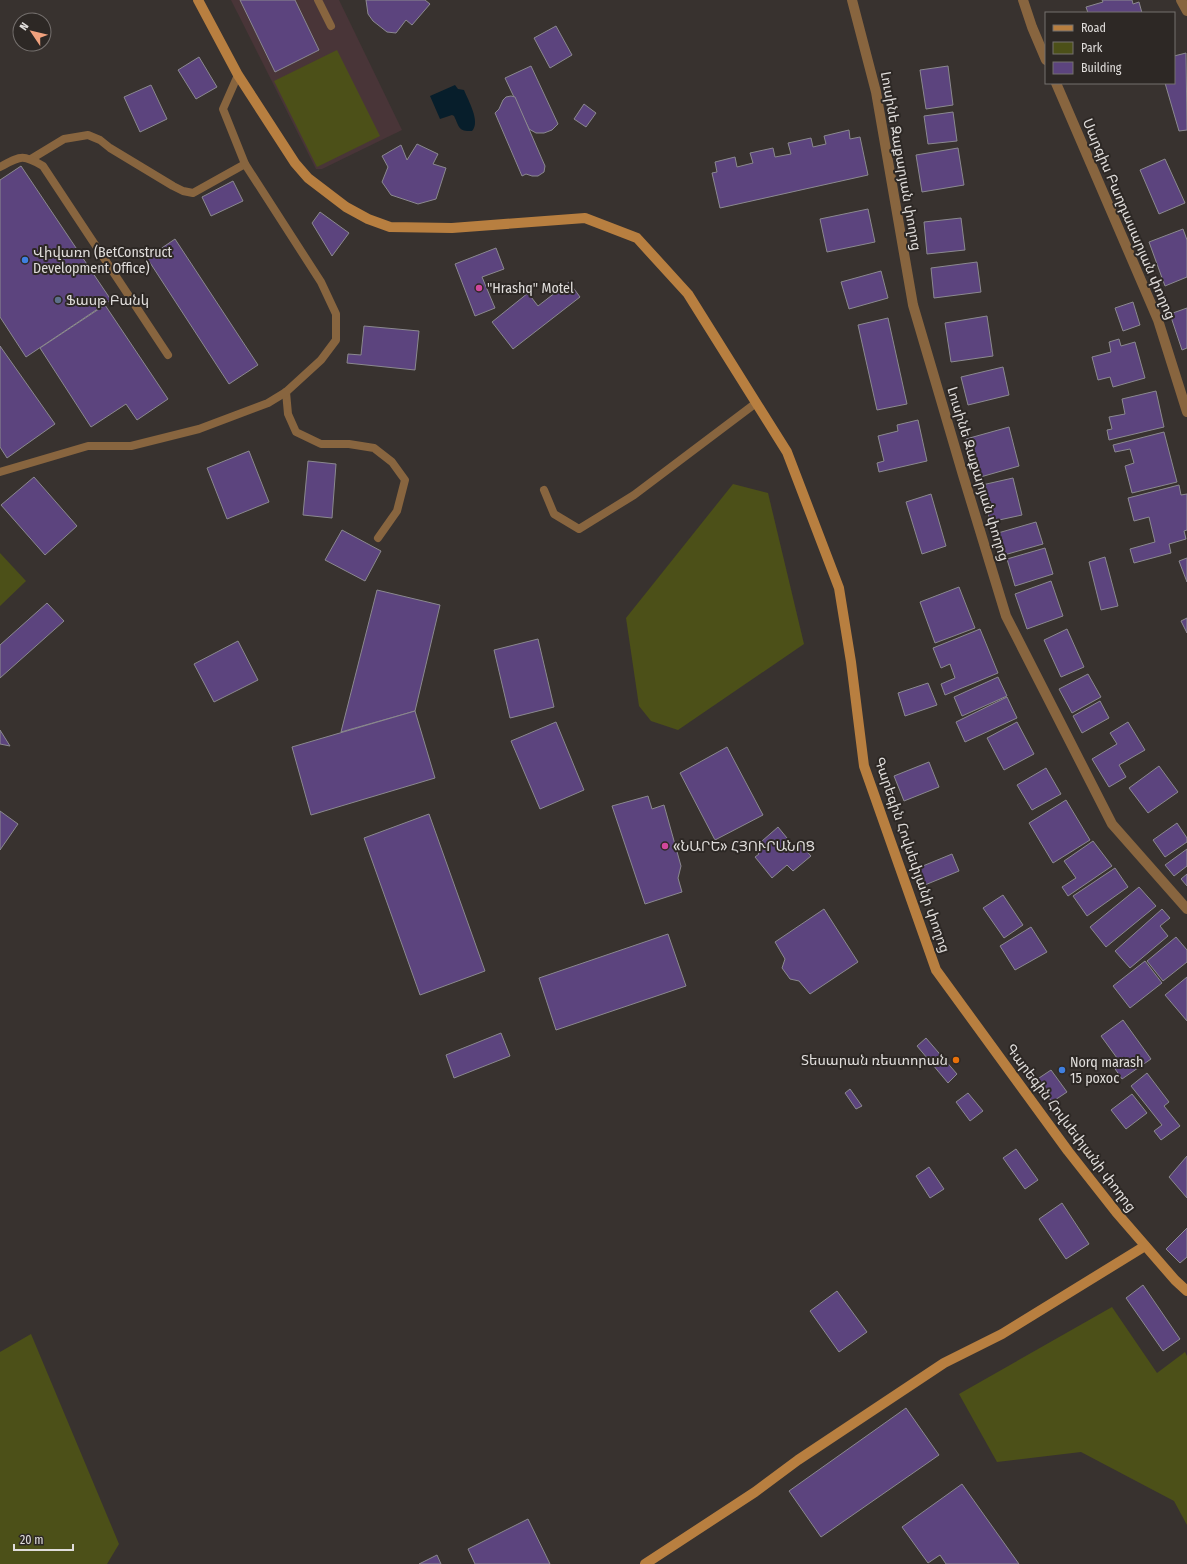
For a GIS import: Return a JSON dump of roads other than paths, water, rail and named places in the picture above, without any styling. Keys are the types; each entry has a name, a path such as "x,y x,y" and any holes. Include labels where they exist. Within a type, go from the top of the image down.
{"main road":[{"name":"Գարեգին Հովսեփյանի փողոց","path":"198,0 238,76 295,163 308,178 346,207 368,219 390,227 452,228 585,218 637,238 688,294 787,452 838,588 851,662 864,766 936,970 1068,1151 1116,1212 1175,1280 1187,1291"},
{"path":"645,1564 755,1492 798,1460 944,1362 1002,1334 1145,1246"}],"street":[{"name":"Լուսինե Զաքարյան փողոց","path":"852,0 876,92 913,305 1006,616 1112,824 1187,909"},
{"path":"1023,0 1032,27 1045,58"},
{"path":"1181,0 1187,11"},
{"name":"Սարգիս Բաղդասարյան փողոց","path":"1056,84 1158,320 1187,412"}],"lane":[{"path":"318,0 331,26"},
{"path":"0,472 88,446 132,446 199,429 268,403 286,392 321,360 336,340 336,314 321,282 245,164 222,108 238,76"},
{"path":"31,159 64,139 88,135 100,140 110,148 173,186 183,191 193,193 245,164"},
{"path":"0,167 18,158 31,159 44,166 168,355"},
{"path":"286,392 288,414 296,432 321,444 349,444 374,448 392,462 405,480 397,511 378,538"},
{"path":"544,490 554,514 579,529 634,495 756,403"}],"water":[{"path":"455,85 458,89 464,90 473,111 475,122 472,131 461,129 452,115 440,119 430,96"}],"place":[{"name":"Վիվառո (BetConstruct Development Office)","path":"25,260"},
{"name":"\"Hrashq\" Motel","path":"479,288"},
{"name":"Ֆասթ Բանկ","path":"58,300"},
{"name":"«ՆԱՐԵ» ՀՅՈՒՐԱՆՈՑ","path":"665,846"},
{"name":"Տեսարան ռեստորան","path":"956,1060"},
{"name":"Norq marash 15 poxoc","path":"1062,1070"}]}
